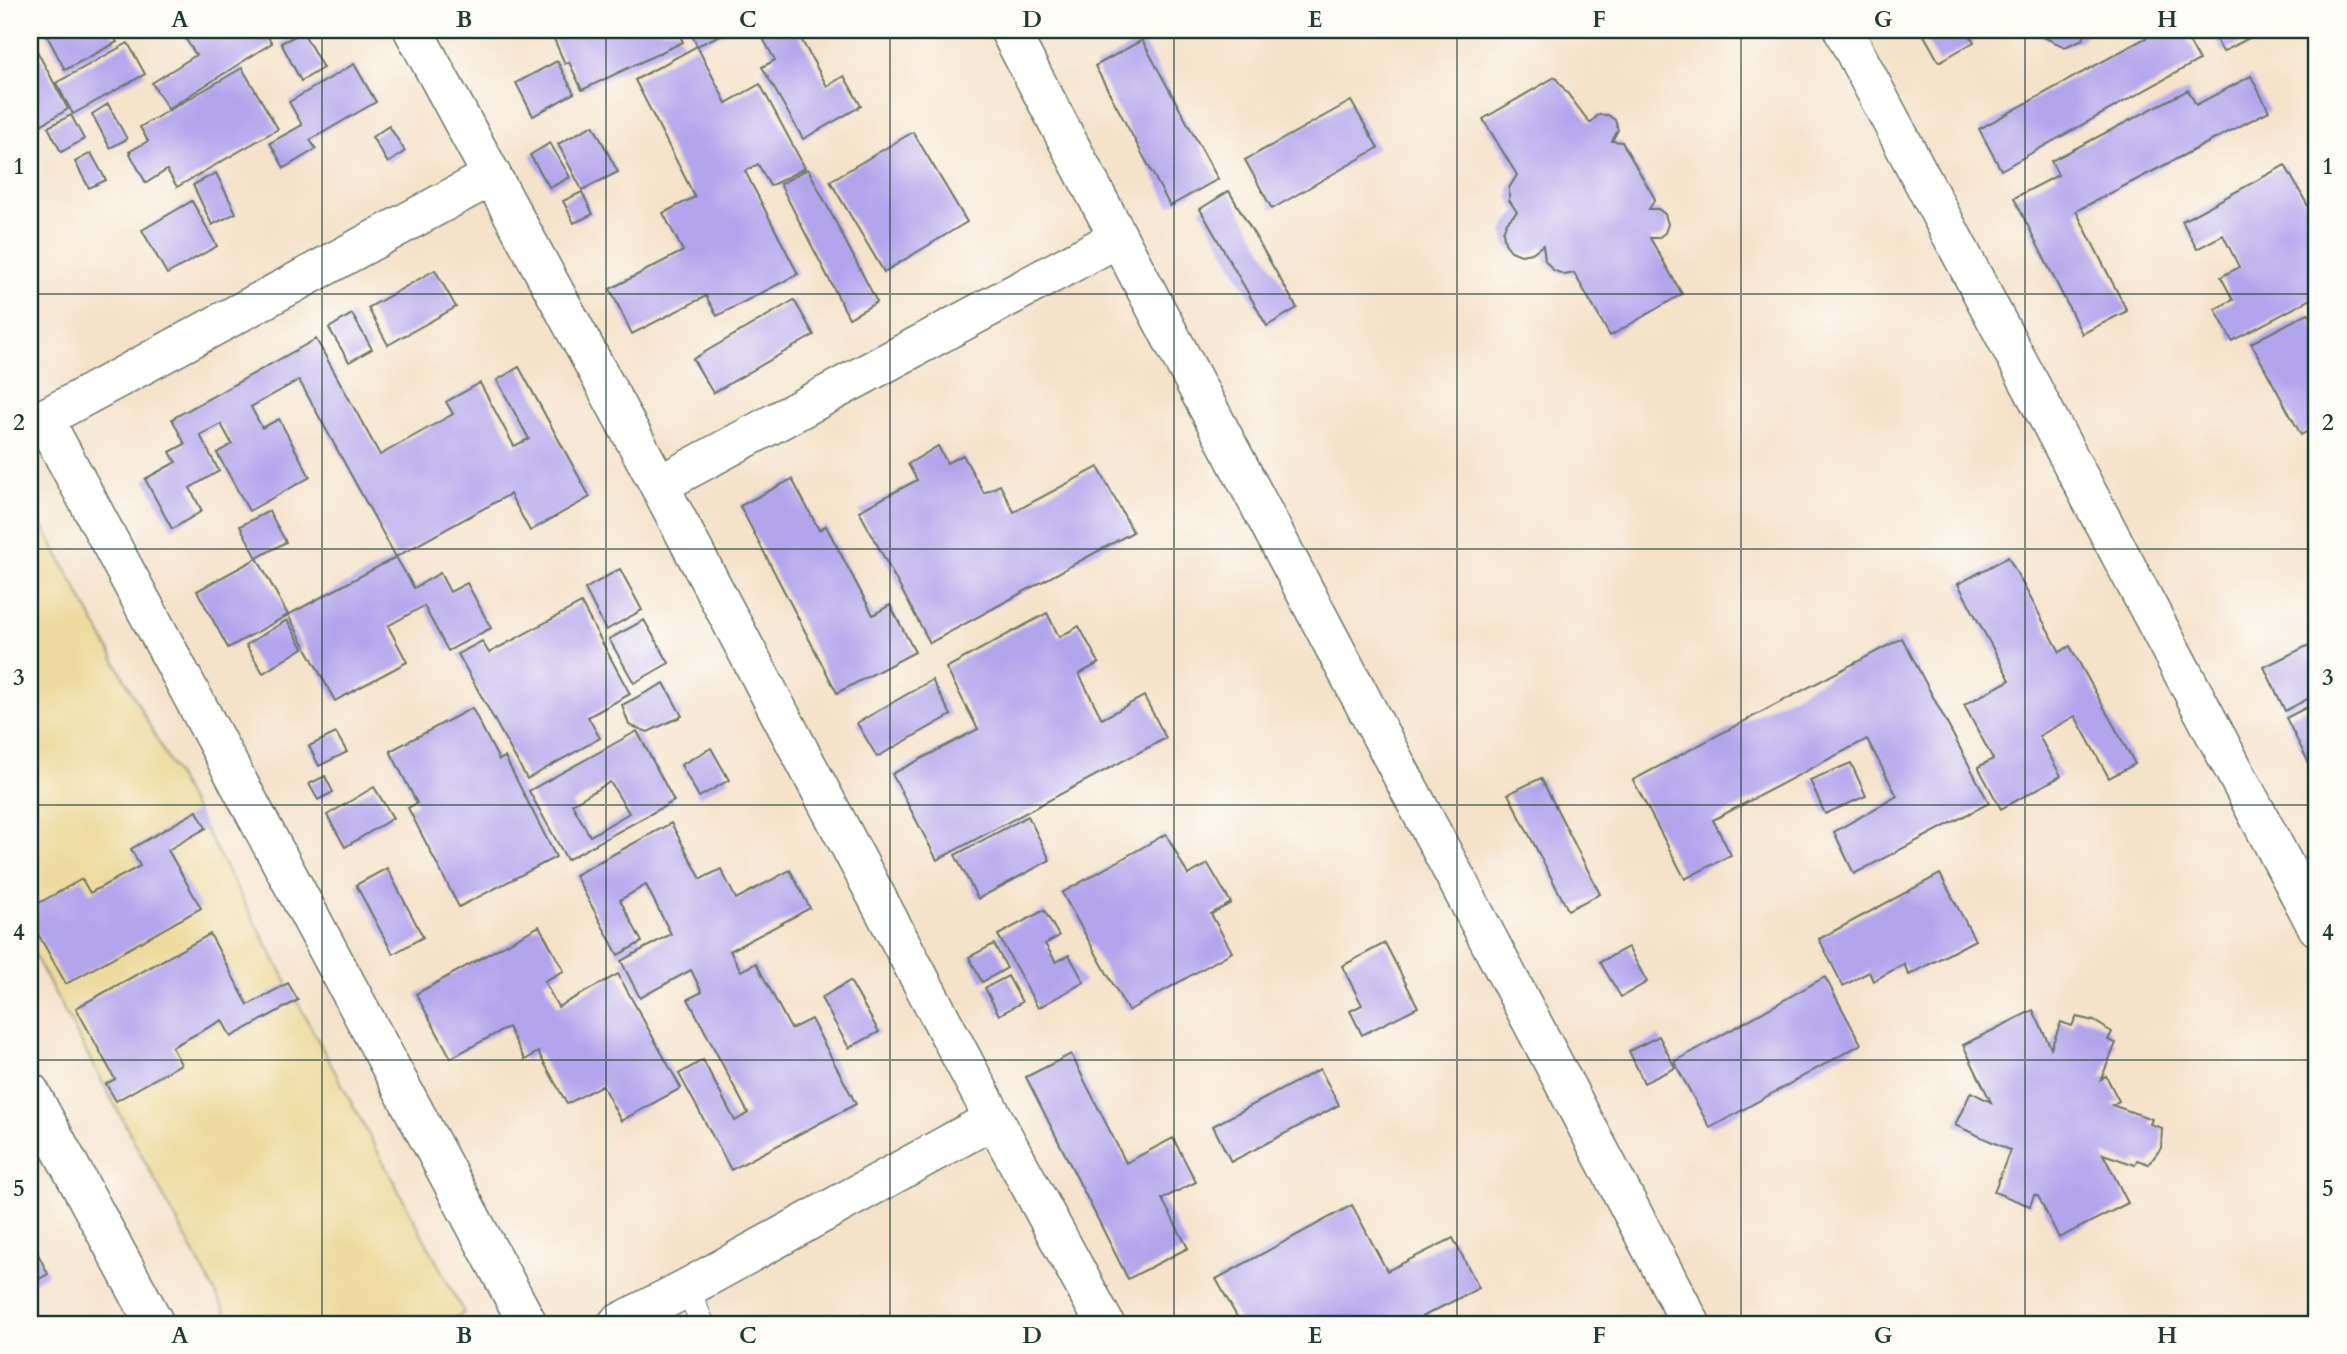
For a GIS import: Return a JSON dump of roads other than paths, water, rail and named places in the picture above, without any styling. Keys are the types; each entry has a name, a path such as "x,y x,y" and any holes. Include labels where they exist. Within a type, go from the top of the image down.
{"street":[{"path":"413,30 659,485 1105,1324"},
{"path":"1009,30 1691,1324"},
{"path":"1843,30 2317,927"},
{"path":"492,176 37,423 528,1324"},
{"path":"659,485 1118,238"},
{"path":"30,1093 155,1324"},
{"path":"617,1324 687,1289 994,1119"}],"lane":[{"path":"687,1289 703,1324"}]}
